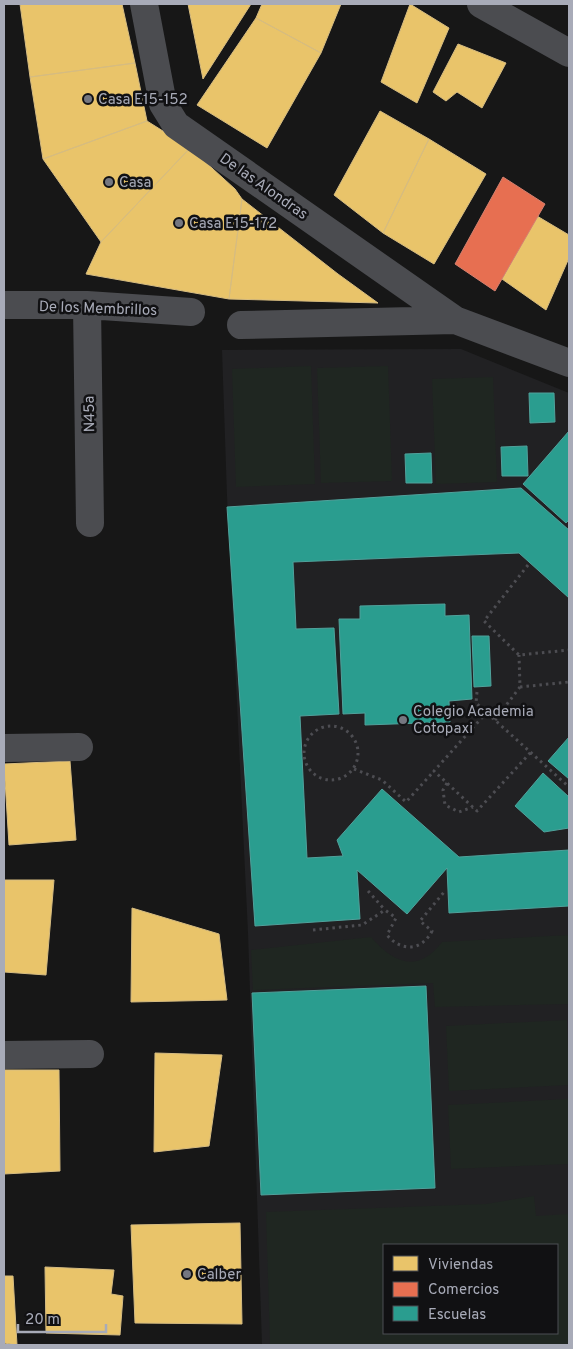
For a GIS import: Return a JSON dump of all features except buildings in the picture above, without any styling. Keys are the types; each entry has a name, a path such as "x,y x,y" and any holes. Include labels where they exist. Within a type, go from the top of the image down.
{"street":[{"name":"De las Alondras","path":"144,4 163,104 176,125 455,320 569,363"},
{"path":"481,4 569,54"},
{"name":"De los Membrillos","path":"4,305 88,305 191,312"},
{"name":"N45a","path":"88,305 90,523"},
{"name":"De las Alondras","path":"241,325 455,320"},
{"path":"4,748 79,747"},
{"path":"4,1055 90,1054"}],"path":[{"path":"495,720 520,687 518,655 484,621 528,565"},
{"path":"518,655 569,650"},
{"path":"520,687 569,682"},
{"path":"477,692 476,703 569,787"},
{"path":"354,769 382,780 406,802 487,712"},
{"path":"322,727 339,727 354,736 359,753 354,769 341,779 323,780 310,770 304,753 309,737 322,727"},
{"path":"434,771 477,811 531,752"},
{"path":"447,783 443,790 445,805 451,810 459,812 473,807"},
{"path":"368,891 396,918 387,935 393,943 401,947 411,948 428,939 432,930 420,921 445,891"},
{"path":"313,930 362,925 386,910"}],"shaded area":[{"name":"Colegio Academia Cotopaxi","path":"461,349 569,393 569,1345 262,1345 248,933 227,496 222,350"},
{"path":"311,366 315,484 236,487 232,369"},
{"path":"388,366 392,481 321,483 317,368"},
{"path":"493,377 497,482 436,484 432,379"},
{"path":"569,935 569,1004 435,1007 433,983 253,990 251,950 371,937 379,946 397,958 415,961 433,952 442,942"},
{"path":"567,1020 569,1085 449,1091 446,1026"},
{"path":"568,1099 569,1164 451,1169 448,1105"},
{"path":"534,1196 536,1216 569,1214 569,1345 270,1345 266,1212 486,1204"}],"place":[{"name":"Casa E15-152","path":"88,99"},
{"name":"Casa","path":"109,182"},
{"name":"Casa E15-172","path":"179,223"},
{"name":"Colegio Academia Cotopaxi","path":"403,720"},
{"name":"Calber","path":"187,1274"}]}
